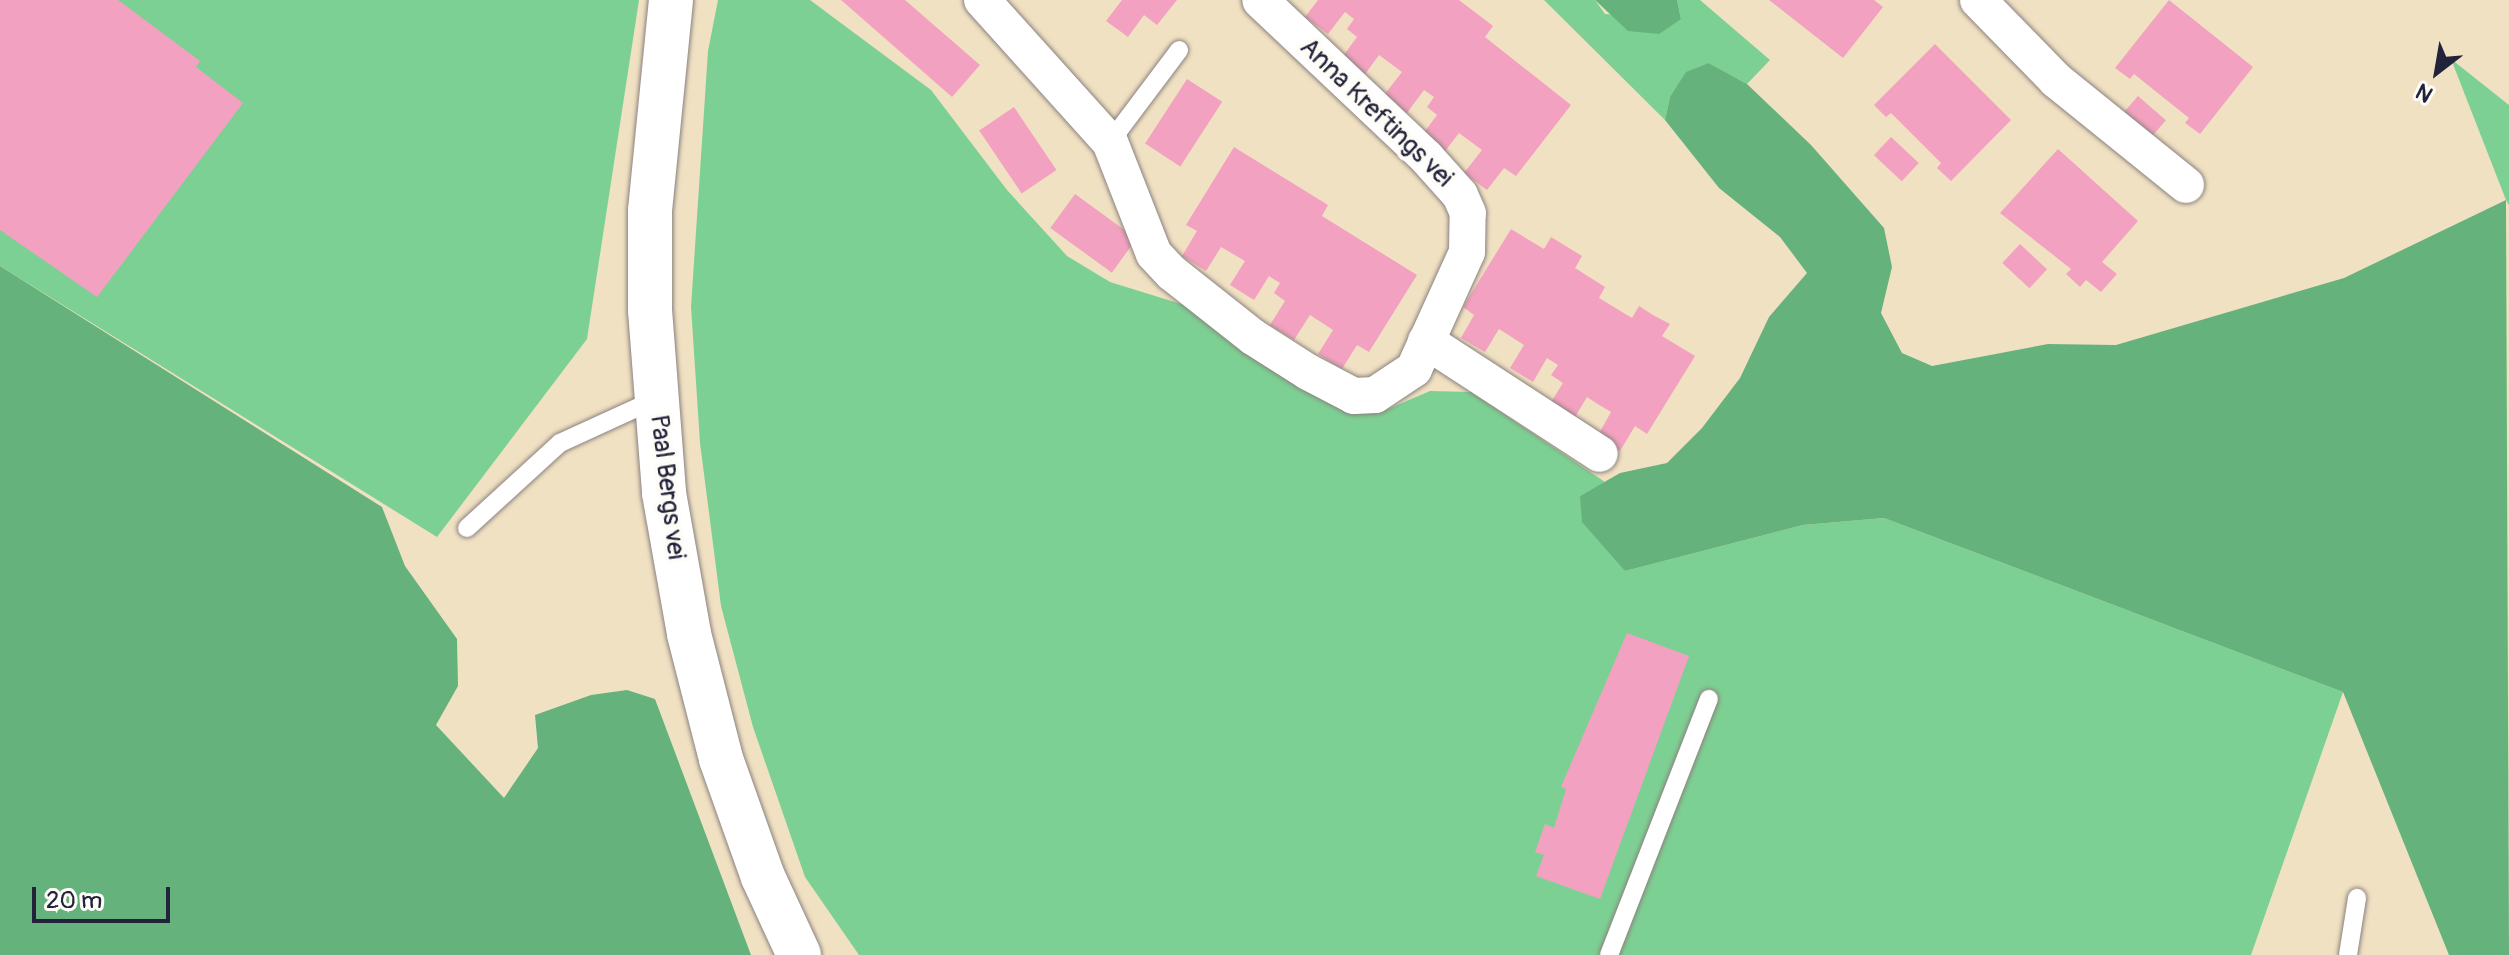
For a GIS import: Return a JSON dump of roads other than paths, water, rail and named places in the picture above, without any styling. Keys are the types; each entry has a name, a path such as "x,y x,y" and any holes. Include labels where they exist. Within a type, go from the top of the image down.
{"street":[{"name":"Paal Bergs vei","path":"671,0 650,211 656,399 664,493 689,634 721,759 763,877 799,955"},
{"name":"Anna Kreftings vei","path":"982,0 1110,142 1154,254 1196,293 1286,358 1354,396 1375,395 1407,376 1426,341 1467,252 1468,213 1460,195 1260,0"},
{"path":"1982,1 2056,80 2186,185"},
{"path":"1426,341 1600,454"}],"lane":[{"path":"1110,142 1179,50"},
{"path":"467,528 560,443 656,399"},
{"path":"1609,955 1709,699"},
{"path":"2348,955 2357,898"}]}
